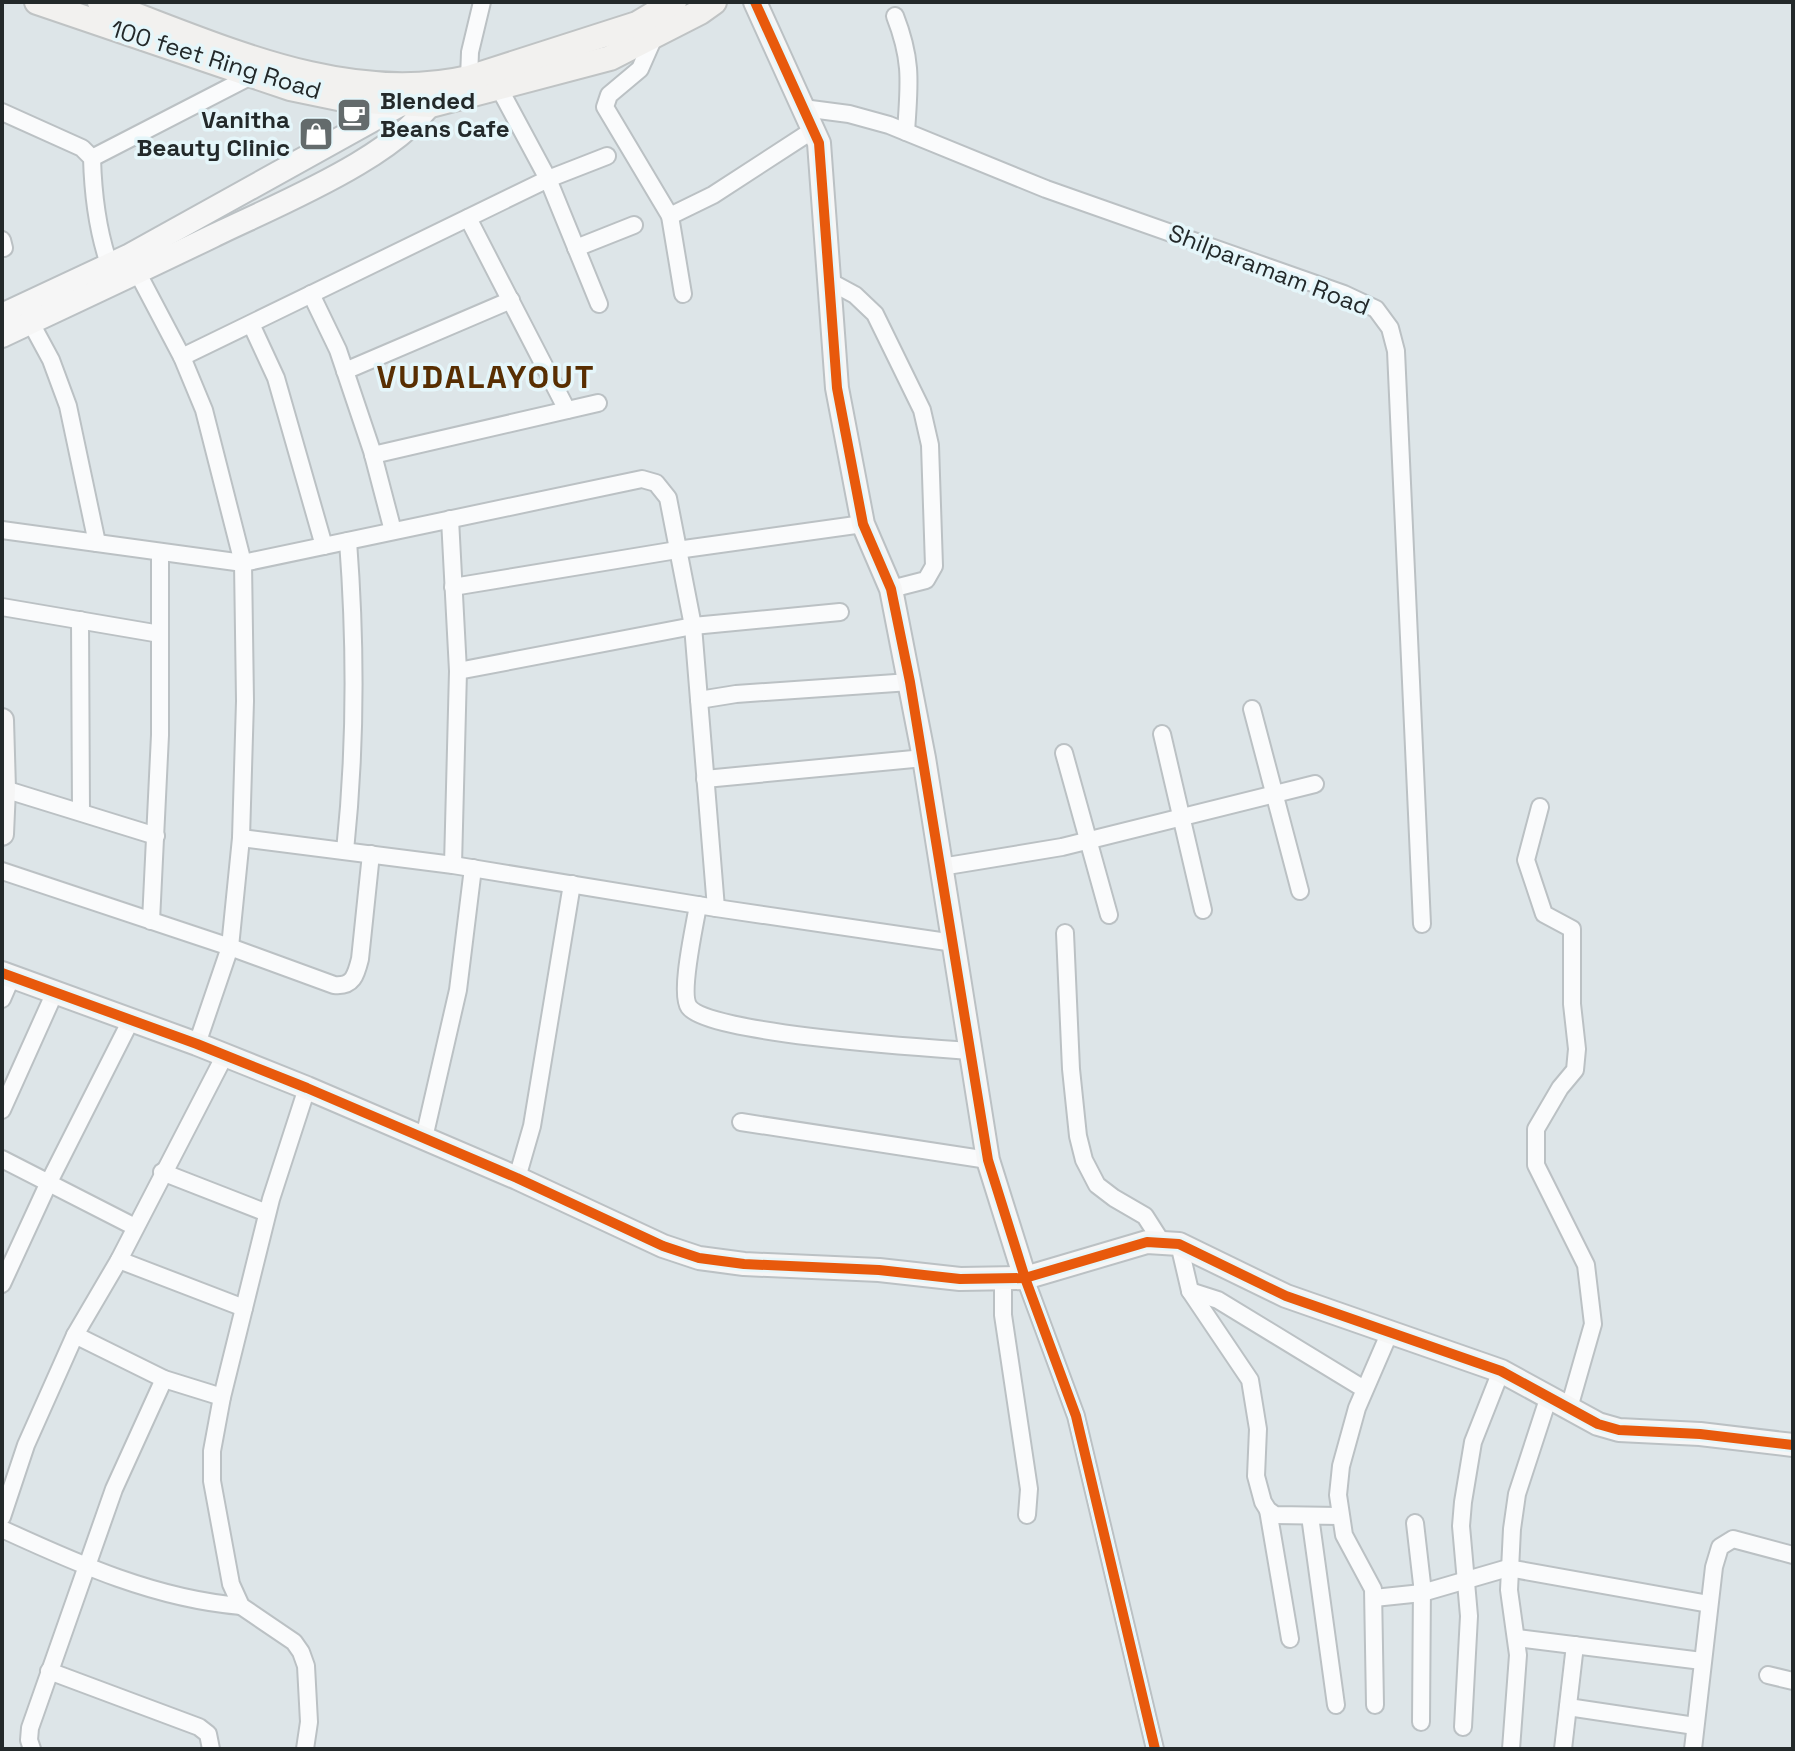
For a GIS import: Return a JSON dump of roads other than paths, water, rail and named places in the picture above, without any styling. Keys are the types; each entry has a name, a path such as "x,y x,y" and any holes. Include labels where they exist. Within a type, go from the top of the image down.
{"main road":[{"name":"100 feet Ring Road","path":"37,2 290,88 348,100 436,95 498,86 610,58 714,2"},
{"name":"100 feet Ring Road","path":"100,2 272,65 408,95"},
{"name":"100 feet Ring Road","path":"436,95 469,78 637,24 671,3"}],"street":[{"path":"469,78 470,52 482,2"},
{"path":"755,2 819,143 837,388 863,524 891,589 910,682 988,1160 1014,1278 1076,1416 1155,1749"},
{"path":"895,16 906,44 910,67 906,132"},
{"path":"655,35 640,69 609,95 605,107 670,216 683,294"},
{"path":"92,158 253,75"},
{"path":"498,86 548,179 599,304"},
{"path":"2,336 31,323 408,95"},
{"path":"2,315 330,178 402,134 436,95"},
{"name":"Shilparamam Road","path":"803,108 849,114 906,132 1046,189 1344,294 1376,309 1390,328 1396,351 1422,924"},
{"path":"2,112 82,148 92,158 100,236 125,264 182,357 204,410 243,563 245,701 241,838 230,947 197,1044"},
{"path":"670,216 713,195 813,130"},
{"path":"182,357 548,179 607,156"},
{"path":"468,218 567,410"},
{"path":"576,248 634,225"},
{"path":"829,281 855,295 875,314 922,410 930,445 934,566 926,580 891,589"},
{"path":"311,294 338,350 373,455 393,531"},
{"path":"345,371 511,300"},
{"path":"31,323 51,360 68,406 97,543"},
{"path":"251,324 276,378 324,546"},
{"path":"373,455 598,403"},
{"path":"2,530 243,563 649,480 662,488 668,498 693,626 716,908"},
{"path":"450,519 458,671 453,865"},
{"path":"453,587 677,550 863,524"},
{"path":"345,851 353,771 355,670 348,541"},
{"path":"151,921 156,836 160,552"},
{"path":"2,607 160,634"},
{"path":"458,671 693,626 840,612"},
{"path":"80,620 81,812"},
{"path":"699,700 736,694 910,682"},
{"path":"1252,709 1300,891"},
{"path":"2,720 2,834"},
{"path":"1162,734 1203,910"},
{"path":"1064,753 1109,915"},
{"path":"705,779 924,758"},
{"path":"941,867 1087,841 1315,784"},
{"path":"4,789 156,836"},
{"path":"1540,807 1526,860 1544,914 1572,929 1572,1004 1577,1049 1575,1070 1560,1088 1536,1129 1536,1165 1586,1265 1593,1324 1569,1408"},
{"path":"241,838 453,865 954,943"},
{"path":"2,871 344,986 350,984 356,975 360,959 371,854"},
{"path":"424,1138 458,990 473,868"},
{"path":"517,1178 532,1126 572,884"},
{"path":"698,905 685,994 690,1009 698,1015 763,1029 878,1045 971,1051"},
{"path":"1065,933 1071,1069 1078,1136 1084,1160 1097,1185 1145,1216 1170,1243 1190,1291 1250,1380 1258,1429 1256,1476 1259,1493 1268,1510 1290,1639"},
{"path":"2,999 7,975 197,1044 517,1178 663,1246 699,1258 744,1264 879,1270 960,1279 1014,1278 1147,1242 1170,1243 1286,1296 1501,1371 1598,1424 1619,1430 1700,1434 1793,1445"},
{"path":"2,1110 55,992"},
{"path":"2,1284 49,1182 131,1020"},
{"path":"2,1517 26,1445 75,1335 119,1260 225,1055"},
{"path":"241,1606 231,1584 212,1481 212,1451 222,1397 267,1213 307,1088"},
{"path":"741,1122 988,1160"},
{"path":"2,1159 135,1227"},
{"path":"162,1172 267,1213"},
{"path":"119,1260 244,1308"},
{"path":"1014,1278 1003,1315 1029,1489 1027,1515"},
{"path":"1190,1291 1218,1300 1364,1389"},
{"path":"1375,1705 1374,1598 1367,1576 1344,1535 1339,1516 1341,1466 1347,1440 1364,1389 1389,1334"},
{"path":"75,1335 164,1379 222,1397"},
{"path":"1463,1727 1469,1616 1461,1526 1473,1442 1501,1371"},
{"path":"32,1749 30,1728 49,1671 114,1489 164,1379"},
{"path":"1511,1749 1517,1638 1508,1568 1517,1494 1549,1396"},
{"path":"1268,1510 1287,1517 1339,1516"},
{"path":"1310,1516 1336,1705"},
{"path":"1415,1523 1422,1593 1421,1722"},
{"path":"2,1529 87,1568 181,1598 241,1606 294,1642 306,1666 309,1722 305,1749"},
{"path":"1693,1749 1709,1604 1720,1547 1733,1539 1793,1555"},
{"path":"1374,1598 1422,1593 1508,1568 1709,1604"},
{"path":"1517,1638 1702,1661"},
{"path":"1563,1749 1575,1645"},
{"path":"49,1671 199,1727 208,1734 211,1749"},
{"path":"1768,1675 1793,1681"},
{"path":"1568,1707 1695,1726"}],"place":[{"name":"Blended Beans Cafe","path":"354,115"},
{"name":"Vanitha Beauty Clinic","path":"316,134"}],"district":[{"name":"VUDALAYOUT","path":"486,377"}]}
